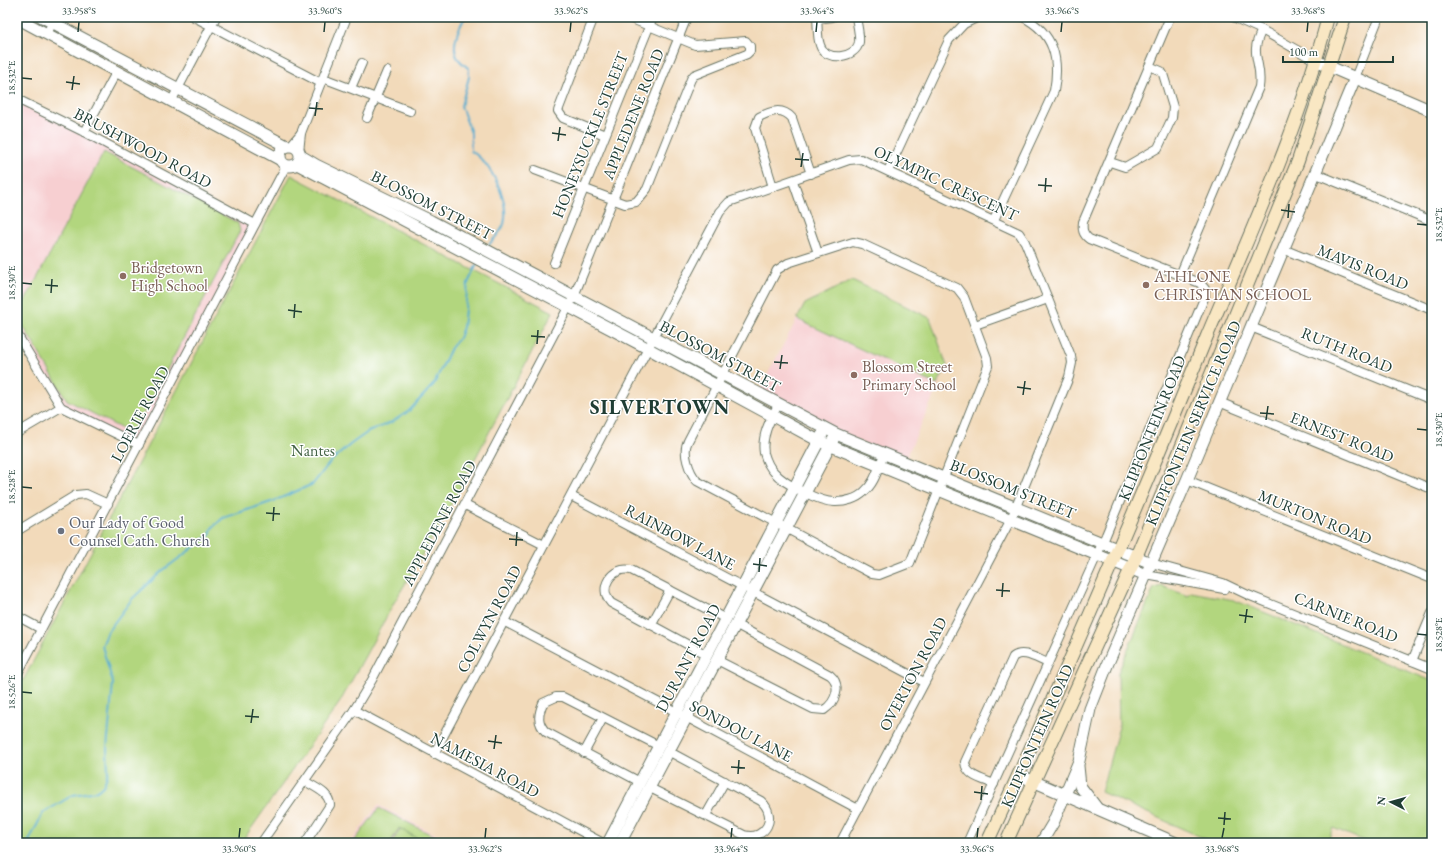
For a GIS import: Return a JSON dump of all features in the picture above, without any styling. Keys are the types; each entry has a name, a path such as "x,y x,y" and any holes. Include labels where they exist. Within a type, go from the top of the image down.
{"main road":[{"name":"KLIPFONTEIN ROAD","path":"987,843 1019,775 1116,555 1286,148 1316,61 1328,17"},
{"name":"KLIPFONTEIN ROAD","path":"1006,843 1136,557 1298,161 1330,68 1345,17"}],"street":[{"name":"BLOSSOM STREET","path":"42,17 54,20 178,88 425,232 568,307 722,376 836,434 884,455 1102,543 1130,568"},
{"path":"194,17 322,80 351,88 410,111"},
{"path":"172,100 216,17"},
{"name":"LOERIE ROAD","path":"17,675 292,155 347,17"},
{"path":"594,17 558,111 563,118 605,135"},
{"path":"627,17 679,38"},
{"name":"HONEYSUCKLE STREET","path":"554,263 648,26 653,17"},
{"name":"APPLEDENE ROAD","path":"261,843 354,710 372,680 574,296 687,17"},
{"path":"833,17 817,18 820,46 826,53 835,56 847,55 855,49 859,42 856,17"},
{"path":"888,171 949,40 964,24 978,17"},
{"path":"994,220 1054,91 1057,75 1054,50 1048,39 1041,30 1023,17"},
{"path":"967,843 1102,543 1205,296 1203,286 1180,275 1089,239 1084,235 1082,229 1170,17"},
{"path":"1233,17 1262,30 1330,68 1432,111"},
{"name":"KLIPFONTEIN SERVICE ROAD","path":"1040,843 1052,823 1079,761 1090,709 1108,663 1187,480 1380,17"},
{"name":"BLOSSOM STREET","path":"17,18 172,100 316,165 496,254 574,296 716,386 819,441 1097,554 1136,557"},
{"path":"47,33 54,20"},
{"path":"1180,275 1259,87 1260,77 1255,46 1262,30"},
{"name":"APPLEDENE ROAD","path":"612,200 631,204 642,197 647,190 689,83 694,75 742,56 750,51 749,43 742,41 700,46 679,38"},
{"path":"351,88 362,63"},
{"path":"1110,162 1125,167 1154,152 1162,143 1172,118 1174,107 1163,74 1158,69 1149,66"},
{"path":"84,132 117,71"},
{"path":"367,118 387,71"},
{"name":"BRUSHWOOD ROAD","path":"17,99 84,132 255,224"},
{"path":"773,187 755,128 759,117 777,110 788,114 792,118 811,174"},
{"name":"OLYMPIC CRESCENT","path":"651,344 725,206 729,202 855,159 870,162 1014,229 1022,236 1071,356 1071,370 1016,507"},
{"path":"535,170 612,200"},
{"path":"1314,173 1432,221"},
{"path":"793,181 818,253"},
{"path":"425,232 431,221"},
{"path":"853,242 862,244 957,288 964,297 988,358 988,366 910,563 879,575 872,574 701,484 693,476 685,446 776,270 788,263 818,253 853,242"},
{"name":"MAVIS ROAD","path":"1283,249 1432,310"},
{"path":"975,325 1048,299"},
{"name":"RUTH ROAD","path":"1251,327 1432,400"},
{"path":"17,334 61,406 139,445"},
{"name":"COLWYN ROAD","path":"434,754 651,344"},
{"name":"ERNEST ROAD","path":"1219,402 1432,489"},
{"path":"778,405 764,433 764,453 766,458 774,472 800,489 824,501 836,502 854,498 864,493 870,486 884,455"},
{"path":"17,433 61,406"},
{"name":"DURANT ROAD","path":"608,843 640,782 663,749 682,714 717,660 731,622 800,489 825,429"},
{"name":"DURANT ROAD","path":"800,489 830,446 836,434"},
{"name":"MURTON ROAD","path":"1187,480 1432,580"},
{"path":"17,531 76,495 86,494 108,504"},
{"name":"RAINBOW LANE","path":"571,496 924,682"},
{"path":"464,505 544,545"},
{"name":"OVERTON ROAD","path":"840,843 1016,507"},
{"name":"CARNIE ROAD","path":"1136,557 1151,563 1223,583 1248,595 1432,669"},
{"name":"CARNIE ROAD","path":"1130,568 1146,575 1208,585 1248,595"},
{"path":"707,655 611,603 607,599 605,586 611,574 620,570 631,570 670,590 830,675 835,679 838,685 837,691 832,702 824,710 813,709 717,660"},
{"path":"651,625 670,590"},
{"path":"1412,661 1432,613"},
{"path":"17,616 41,629"},
{"name":"SONDOU LANE","path":"505,622 682,714 858,809"},
{"name":"DURANT ROAD","path":"682,714 707,655 731,622"},
{"path":"994,784 970,774 965,768 965,762 1013,657 1017,654 1023,653 1048,663"},
{"path":"640,782 584,753 541,728 539,713 543,703 556,696 563,697 725,781 767,806 770,815 764,831 756,836 744,835 650,788"},
{"name":"NAMESIA ROAD","path":"354,710 603,843"},
{"path":"584,753 603,718"},
{"name":"DURANT ROAD","path":"620,843 650,788 663,749"},
{"path":"1079,761 1080,786 1099,810"},
{"path":"1019,775 1064,796 1176,843"},
{"path":"305,781 330,798 330,805 305,843"},
{"path":"706,815 725,781"}],"shaded area":[{"name":"Bridgetown High School","path":"17,99 255,224 139,445 61,407 17,334"},
{"name":"Blossom Street Primary School","path":"852,280 930,318 947,366 904,463 757,394 805,304"},
{"path":"378,805 453,843 350,843"}],"green space":[{"name":"Bridgetown High School","path":"104,152 238,223 240,231 135,430 128,432 67,400 17,316"},
{"name":"Nantes","path":"291,175 553,312 442,521 395,601 340,702 241,843 17,843 17,692"},
{"path":"852,280 930,318 947,366 937,385 797,319 805,304"},
{"path":"1162,586 1188,596 1191,592 1234,600 1432,681 1432,843 1369,843 1333,828 1327,843 1214,843 1101,792 1119,727 1118,673 1154,588"},
{"path":"379,808 442,840 426,843 399,828 390,843 353,843"},
{"path":"400,829 425,843 392,843"}],"waterway":[{"path":"465,17 458,31 455,42 455,52 457,57 469,69 469,77 461,106 471,133 471,151 492,173 504,205 505,215 503,227 488,246"},
{"path":"28,843 43,813 73,795 97,791 103,786 106,779 108,771 107,748 113,683 102,646 108,631 132,599 162,571 210,535 212,528 223,518 274,501 313,484 331,461 351,444 368,432 392,422 409,411 434,384 451,348 459,338 463,327 468,283 477,264"}],"place":[{"name":"Bridgetown High School","path":"123,276"},
{"name":"ATHLONE CHRISTIAN SCHOOL","path":"1146,285"},
{"name":"Blossom Street Primary School","path":"854,375"},
{"name":"Our Lady of Good Counsel Cath. Church","path":"61,531"}],"district":[{"name":"SILVERTOWN","path":"660,407"}]}
